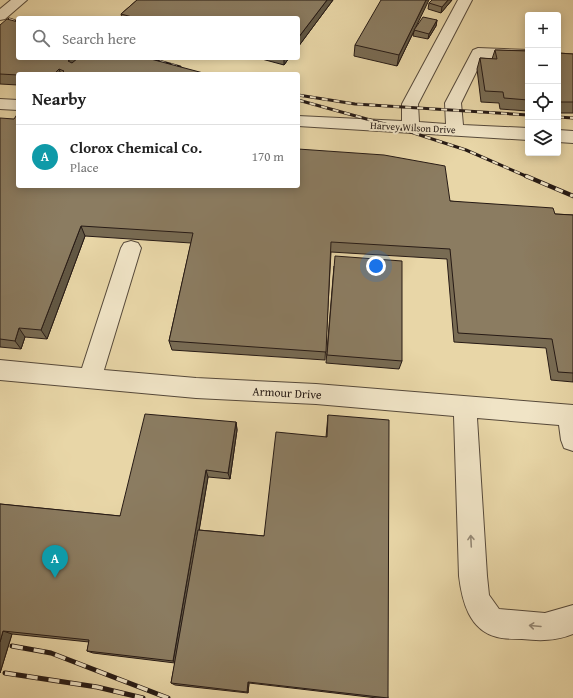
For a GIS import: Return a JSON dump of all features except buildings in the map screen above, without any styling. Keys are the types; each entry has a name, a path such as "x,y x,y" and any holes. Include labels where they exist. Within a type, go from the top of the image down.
{"street":[{"path":"0,16 20,0"},
{"path":"411,127 410,104 465,0"},
{"path":"455,130 453,104 478,53 525,55"},
{"path":"0,104 16,105"},
{"name":"Harvey Wilson Drive","path":"300,121 525,134"},
{"path":"561,136 573,137"},
{"path":"90,378 131,248"},
{"name":"Armour Drive","path":"0,370 196,388 316,394 571,416"},
{"path":"464,407 473,576 475,595 479,606 489,619 497,623 545,627 567,622 573,619"},
{"path":"571,416 573,440"}],"railway":[{"path":"9,19 16,21"},
{"path":"155,60 180,67"},
{"path":"300,95 355,104 525,115"},
{"path":"300,101 392,126 466,150 528,177"},
{"path":"561,117 573,118"},
{"path":"526,176 573,196"},
{"path":"12,646 51,653 168,698"},
{"path":"5,673 97,687 143,698"}],"place":[{"name":"Clorox Chemical Co.","path":"55,578"}]}
